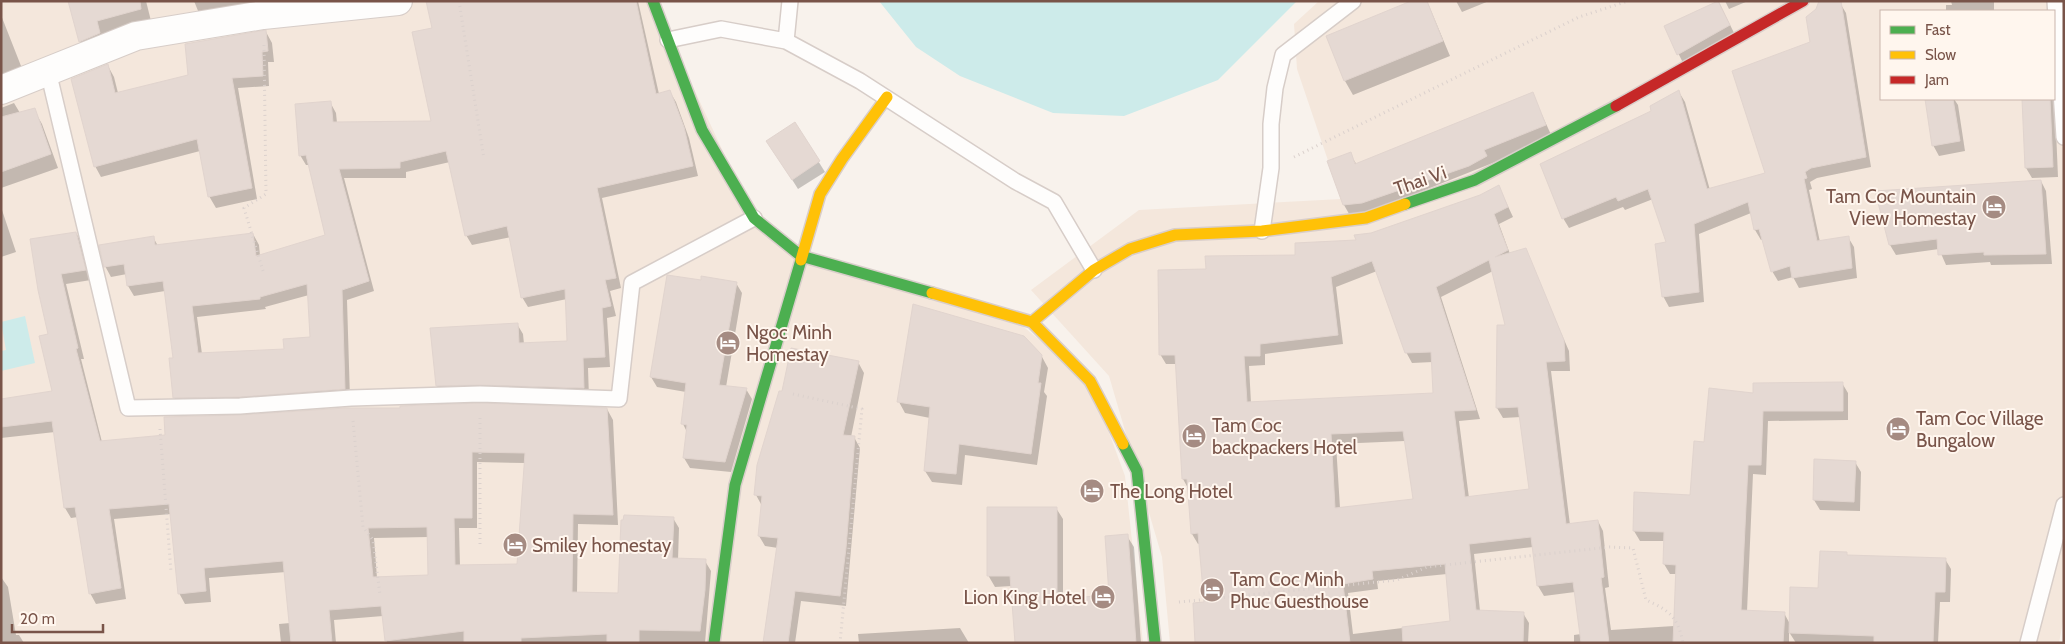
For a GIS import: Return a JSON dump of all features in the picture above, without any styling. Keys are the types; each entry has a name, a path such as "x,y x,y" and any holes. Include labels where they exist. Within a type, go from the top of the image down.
{"street":[{"path":"1,90 136,36 263,15 398,1"},
{"path":"653,1 702,130 754,218 801,256 1032,322 1090,381 1137,471 1155,643"},
{"name":"Thai Vi","path":"1032,322 1094,270 1130,250 1175,235 1262,231 1366,218 1475,180 1662,82 1803,1"},
{"path":"714,643 735,485 820,194 842,159 887,97"}],"lane":[{"path":"786,41 790,1"},
{"path":"1262,231 1270,168 1271,124 1275,88 1282,55 1353,1"},
{"path":"2055,1 2064,137"},
{"path":"668,40 721,29 786,41 887,97 1015,181 1054,202 1094,270"},
{"path":"48,72 128,408 240,406 351,398 480,394 619,399 632,283 754,218"},
{"path":"2028,643 2064,505"}],"path":[{"path":"459,1 484,158"},
{"path":"1270,168 1579,18 1628,1"},
{"path":"263,15 266,194 244,208 263,271"},
{"path":"763,387 862,409 840,643"},
{"path":"480,394 480,544"},
{"path":"351,398 363,527 373,540 380,595"},
{"path":"159,422 171,572"},
{"path":"1151,605 1397,580 1426,567 1610,547 1633,548 1646,600 1665,609 1675,620 1680,626 1683,643"}],"shaded area":[{"path":"1,1 653,1 754,218 801,256 1020,324 1090,381 1125,476 1143,643 1,643"},
{"path":"1319,1 2064,1 2064,616 2059,643 1170,643 1162,557 1109,376 1031,290 1139,210 1341,199 1297,69 1294,24"}],"water":[{"path":"879,1 1297,1 1218,80 1124,116 1053,113 960,76 916,47"},
{"path":"25,316 35,363 1,371 1,351 6,350 1,322"}],"building":[{"path":"68,1 140,1 141,9 97,21 100,33 79,42"},
{"path":"426,1 636,1 656,94 670,90 684,127 693,166 597,188 616,278 605,280 611,306 602,308 605,357 583,358 584,388 480,385 436,386 430,328 518,323 519,343 567,341 565,289 521,298 507,226 465,236 446,151 400,162 400,168 339,169 369,281 342,290 345,389 240,397 173,398 169,358 173,358 163,281 127,286 124,264 104,267 99,245 154,236 155,245 253,233 256,256 325,235 306,155 299,156 295,104 331,101 333,122 431,121 412,32 432,28","holes":["307,284 310,337 283,339 284,349 198,353 192,306 260,299 260,297"]},
{"path":"1411,1 1427,1 1443,41 1344,81 1326,36"},
{"path":"1718,1 1730,25 1677,55 1664,26"},
{"path":"1819,1 1841,1 1866,157 1811,168 1805,172 1807,178 1804,179 1817,241 1849,236 1852,268 1792,278 1790,266 1771,272 1759,229 1754,230 1748,202 1694,224 1699,292 1662,297 1655,244 1666,242 1648,189 1618,201 1616,197 1562,219 1540,164 1651,111 1650,106 1679,90 1707,189 1765,173 1732,71 1810,42 1806,17 1816,9"},
{"path":"266,30 268,51 262,52 263,76 232,78 252,188 208,197 197,139 94,167 71,79 108,64 115,93 188,75 185,44"},
{"path":"1533,92 1546,125 1484,150 1487,156 1469,166 1362,203 1343,205 1327,161 1351,152 1355,164"},
{"path":"1925,100 1953,100 1960,141 1932,146"},
{"path":"2022,100 2050,100 2053,167 2025,168"},
{"path":"35,108 51,154 1,172 1,117"},
{"path":"795,122 820,161 792,180 766,141"},
{"path":"2041,180 2046,254 1984,255 1984,252 1938,255 1937,239 1889,245 1875,191"},
{"path":"1499,185 1508,207 1494,214 1508,250 1495,257 1526,248 1564,340 1565,361 1546,362 1566,524 1598,520 1604,577 1601,578 1609,643 1581,643 1573,582 1537,586 1531,537 1469,544 1476,610 1524,612 1523,643 1403,643 1402,627 1450,621 1445,564 1372,571 1373,579 1343,584 1350,643 1195,643 1193,603 1204,602 1198,533 1191,534 1187,479 1182,479 1175,355 1159,355 1158,270 1206,269 1205,256 1295,255 1295,243 1356,240 1354,235 1371,233 1480,195","holes":["1489,260 1505,325 1497,325 1496,408 1518,407 1529,489 1465,497 1454,411 1476,410 1436,287","1372,261 1405,353 1431,352 1433,393 1247,402 1244,356 1260,356 1260,344 1338,335 1331,277","1403,431 1413,499 1335,508 1331,434"]},
{"path":"76,232 86,270 61,274 78,348 76,349 100,441 165,435 164,417 480,403 607,408 613,515 573,514 572,592 618,593 621,520 623,520 624,515 674,517 672,558 706,559 705,590 700,631 639,630 639,643 607,643 607,634 521,638 521,643 464,643 464,631 385,641 381,606 329,610 332,643 291,643 283,561 204,568 206,591 178,594 169,504 109,509 121,588 89,594 75,507 64,508 52,421 1,427 1,399 52,391 39,336 48,334 38,290 30,239","holes":["472,452 525,453 517,564 455,565 454,518 472,518","427,527 428,575 373,577 368,528"]},
{"path":"667,275 701,280 701,276 737,282 719,385 747,388 725,462 683,458 687,425 681,424 686,383 650,377"},
{"path":"913,304 1024,336 1042,355 1038,383 1041,383 1031,454 959,444 956,474 924,471 930,407 897,402"},
{"path":"791,348 859,361 843,435 855,436 846,548 840,596 795,591 788,643 763,643 778,538 758,536 762,496 754,495 757,465 779,391 782,391"},
{"path":"1843,382 1843,411 1763,411 1761,465 1748,465 1741,610 1785,612 1783,643 1673,643 1676,565 1663,564 1664,532 1633,531 1634,492 1690,495 1694,441 1704,442 1709,388 1753,393 1753,383"},
{"path":"1814,459 1856,461 1854,502 1813,500"},
{"path":"987,507 1057,507 1057,599 1109,595 1105,536 1128,534 1136,643 1015,643 1010,576 987,576"},
{"path":"1820,551 1847,552 1847,555 1946,558 1945,592 1935,592 1933,643 1874,643 1874,636 1789,633 1790,587 1818,588"}],"traffic: fast":[{"path":"653,1 702,130 754,218 801,256 932,293"},
{"path":"1405,204 1475,180 1616,106"},
{"path":"714,643 735,485 801,260"},
{"path":"1123,444 1137,471 1155,643"}],"traffic: slow":[{"path":"801,260 820,194 842,159 887,97"},
{"path":"1032,322 1094,270 1130,249 1175,235 1262,231 1366,218 1405,204"},
{"path":"932,293 1032,322 1090,381 1123,444"}],"traffic: jam":[{"path":"1616,106 1803,1"}],"place":[{"name":"Tam Coc Mountain View Homestay","path":"1994,207"},
{"name":"Ngoc Minh Homestay","path":"728,343"},
{"name":"Tam Coc Village Bungalow","path":"1898,429"},
{"name":"Tam Coc backpackers Hotel","path":"1194,436"},
{"name":"The Long Hotel","path":"1092,491"},
{"name":"Smiley homestay","path":"515,545"},
{"name":"Tam Coc Minh Phuc Guesthouse","path":"1212,590"},
{"name":"Lion King Hotel","path":"1103,597"}]}
